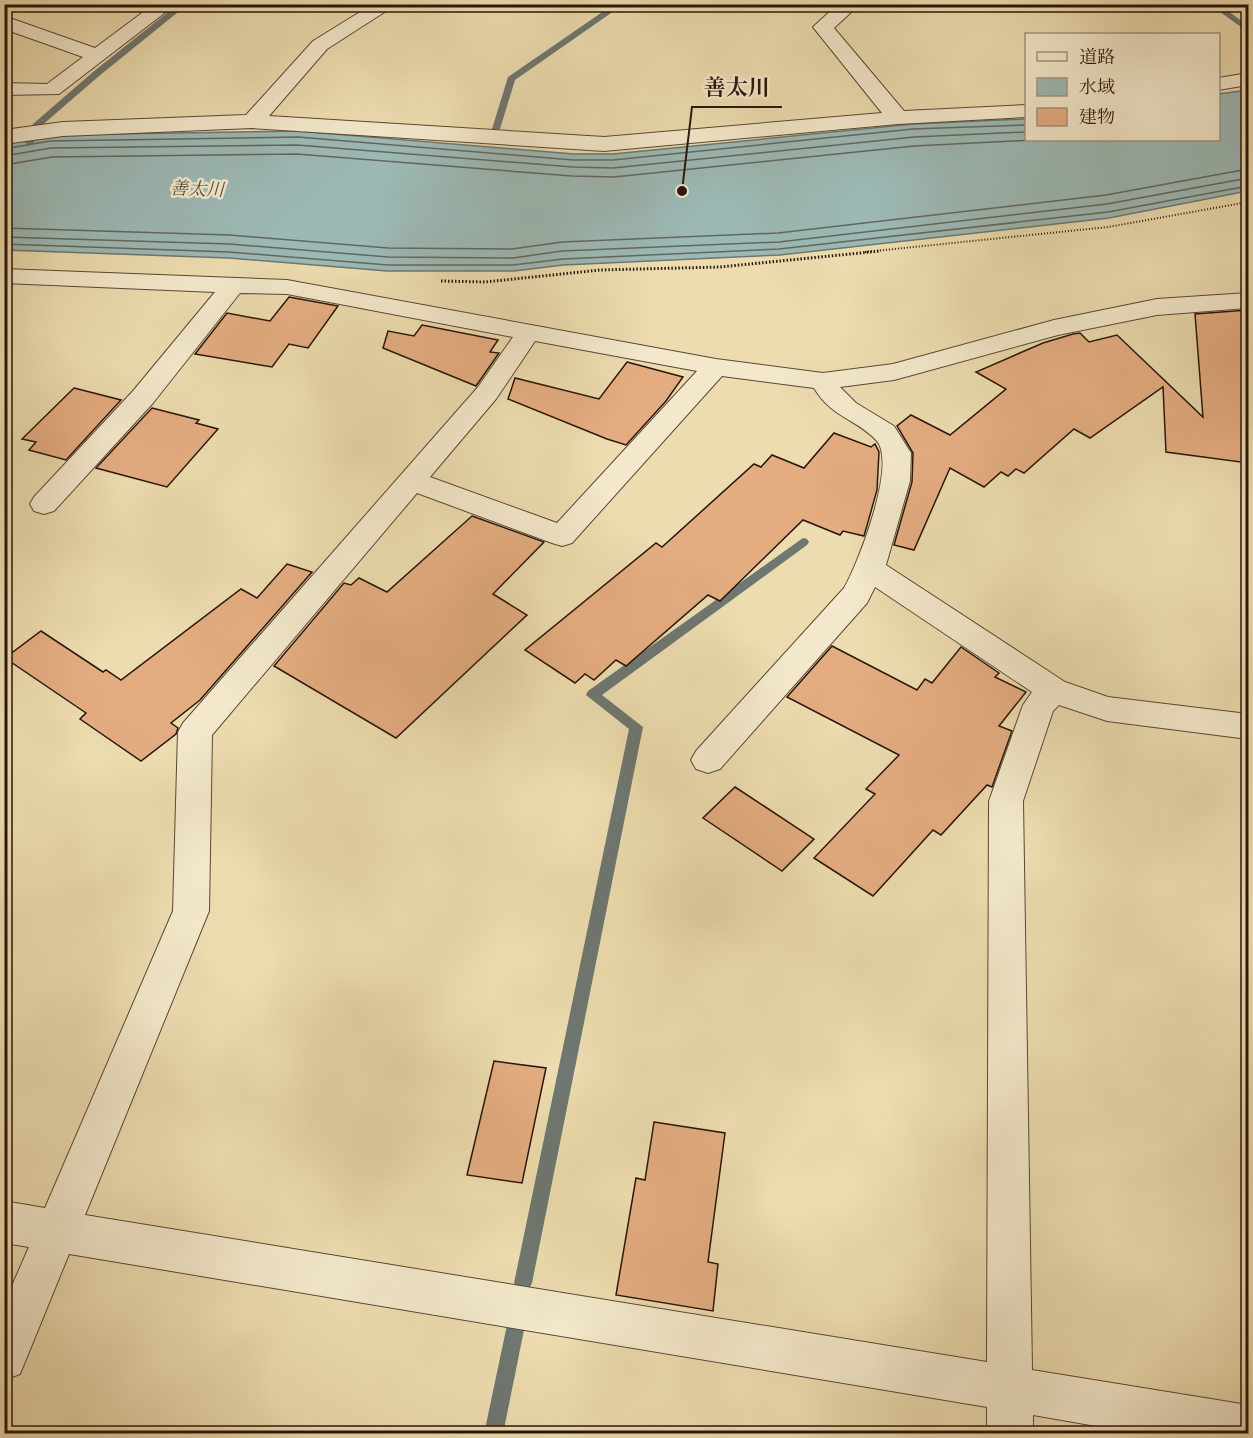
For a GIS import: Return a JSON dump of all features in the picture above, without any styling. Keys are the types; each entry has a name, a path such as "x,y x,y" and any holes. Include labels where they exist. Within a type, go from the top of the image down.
{"street":[{"path":"11,134 52,90 167,4"},
{"path":"252,121 320,45 388,4"},
{"path":"851,4 823,27 898,118"},
{"path":"4,22 96,55"},
{"path":"1220,84 1248,79"},
{"path":"4,89 52,90"},
{"path":"11,134 252,121 604,144 898,118 1025,111"},
{"path":"4,276 287,287 716,367 823,381 894,372 1054,328 1157,307 1248,300"},
{"path":"44,504 143,398 234,284"},
{"path":"4,1358 191,911 195,732 487,393 528,333"},
{"path":"412,481 562,536 716,367"},
{"path":"708,760 856,595 870,569 896,474 898,455 890,438 878,427 851,413 831,396 823,381"},
{"path":"870,569 1054,691 1107,710 1248,726"},
{"path":"1010,1434 1006,801 1039,705 1054,691"},
{"path":"4,1222 1248,1428"}],"path":[{"path":"431,281 485,282 600,270 720,267 1108,227 1248,202"}],"water":[{"path":"1248,90 1248,191 1109,218 780,255 563,265 514,271 387,271 229,258 5,250 5,143 49,135 298,131 574,154 613,154 913,124 1025,119 1025,141 1220,141 1220,94"}],"building":[{"path":"289,297 338,306 308,348 289,344 272,367 195,354 227,313 270,321"},
{"path":"1248,310 1248,463 1166,452 1163,387 1090,438 1074,429 1024,473 1016,469 1008,476 1001,472 984,487 950,468 914,550 894,545 912,482 913,453 897,426 911,415 950,435 1006,389 976,372 1043,343 1080,333 1089,342 1117,335 1203,417 1195,314"},
{"path":"422,325 498,340 490,352 499,353 476,386 383,348 388,331 414,336"},
{"path":"627,362 683,377 666,401 626,445 508,399 515,378 599,399"},
{"path":"74,388 121,400 66,460 29,450 36,442 22,439"},
{"path":"152,408 199,420 196,423 218,429 167,487 96,468"},
{"path":"834,433 871,447 875,444 879,452 877,490 864,536 843,531 840,535 803,520 720,601 708,595 626,666 616,660 594,680 585,674 575,683 525,650 656,543 662,547 754,464 761,467 772,455 804,468"},
{"path":"472,516 544,542 493,594 527,615 396,738 274,666 344,583 351,585 359,578 387,592"},
{"path":"287,564 312,572 200,700 171,723 178,728 176,734 141,761 80,719 86,713 5,658 41,631 103,672 106,670 121,680 241,589 257,598"},
{"path":"832,646 917,690 925,679 932,683 961,647 999,673 995,677 1026,692 999,726 1012,731 992,787 987,785 941,835 933,830 873,896 814,858 875,794 866,789 899,755 787,697"},
{"path":"735,787 814,839 782,871 703,818"},
{"path":"494,1061 546,1068 522,1183 467,1175"},
{"path":"654,1122 725,1133 708,1262 718,1264 713,1311 616,1295 636,1178 645,1180"}],"waterway":[{"path":"30,142 36,126 96,74 184,4"},
{"path":"496,129 511,79 620,4"},
{"path":"1213,4 1248,30"},
{"path":"523,1283 636,727 593,695 803,542"},
{"path":"4,559 7,556"},
{"path":"493,1434 516,1325"}],"place":[{"name":"善太川","path":"682,191"}]}
